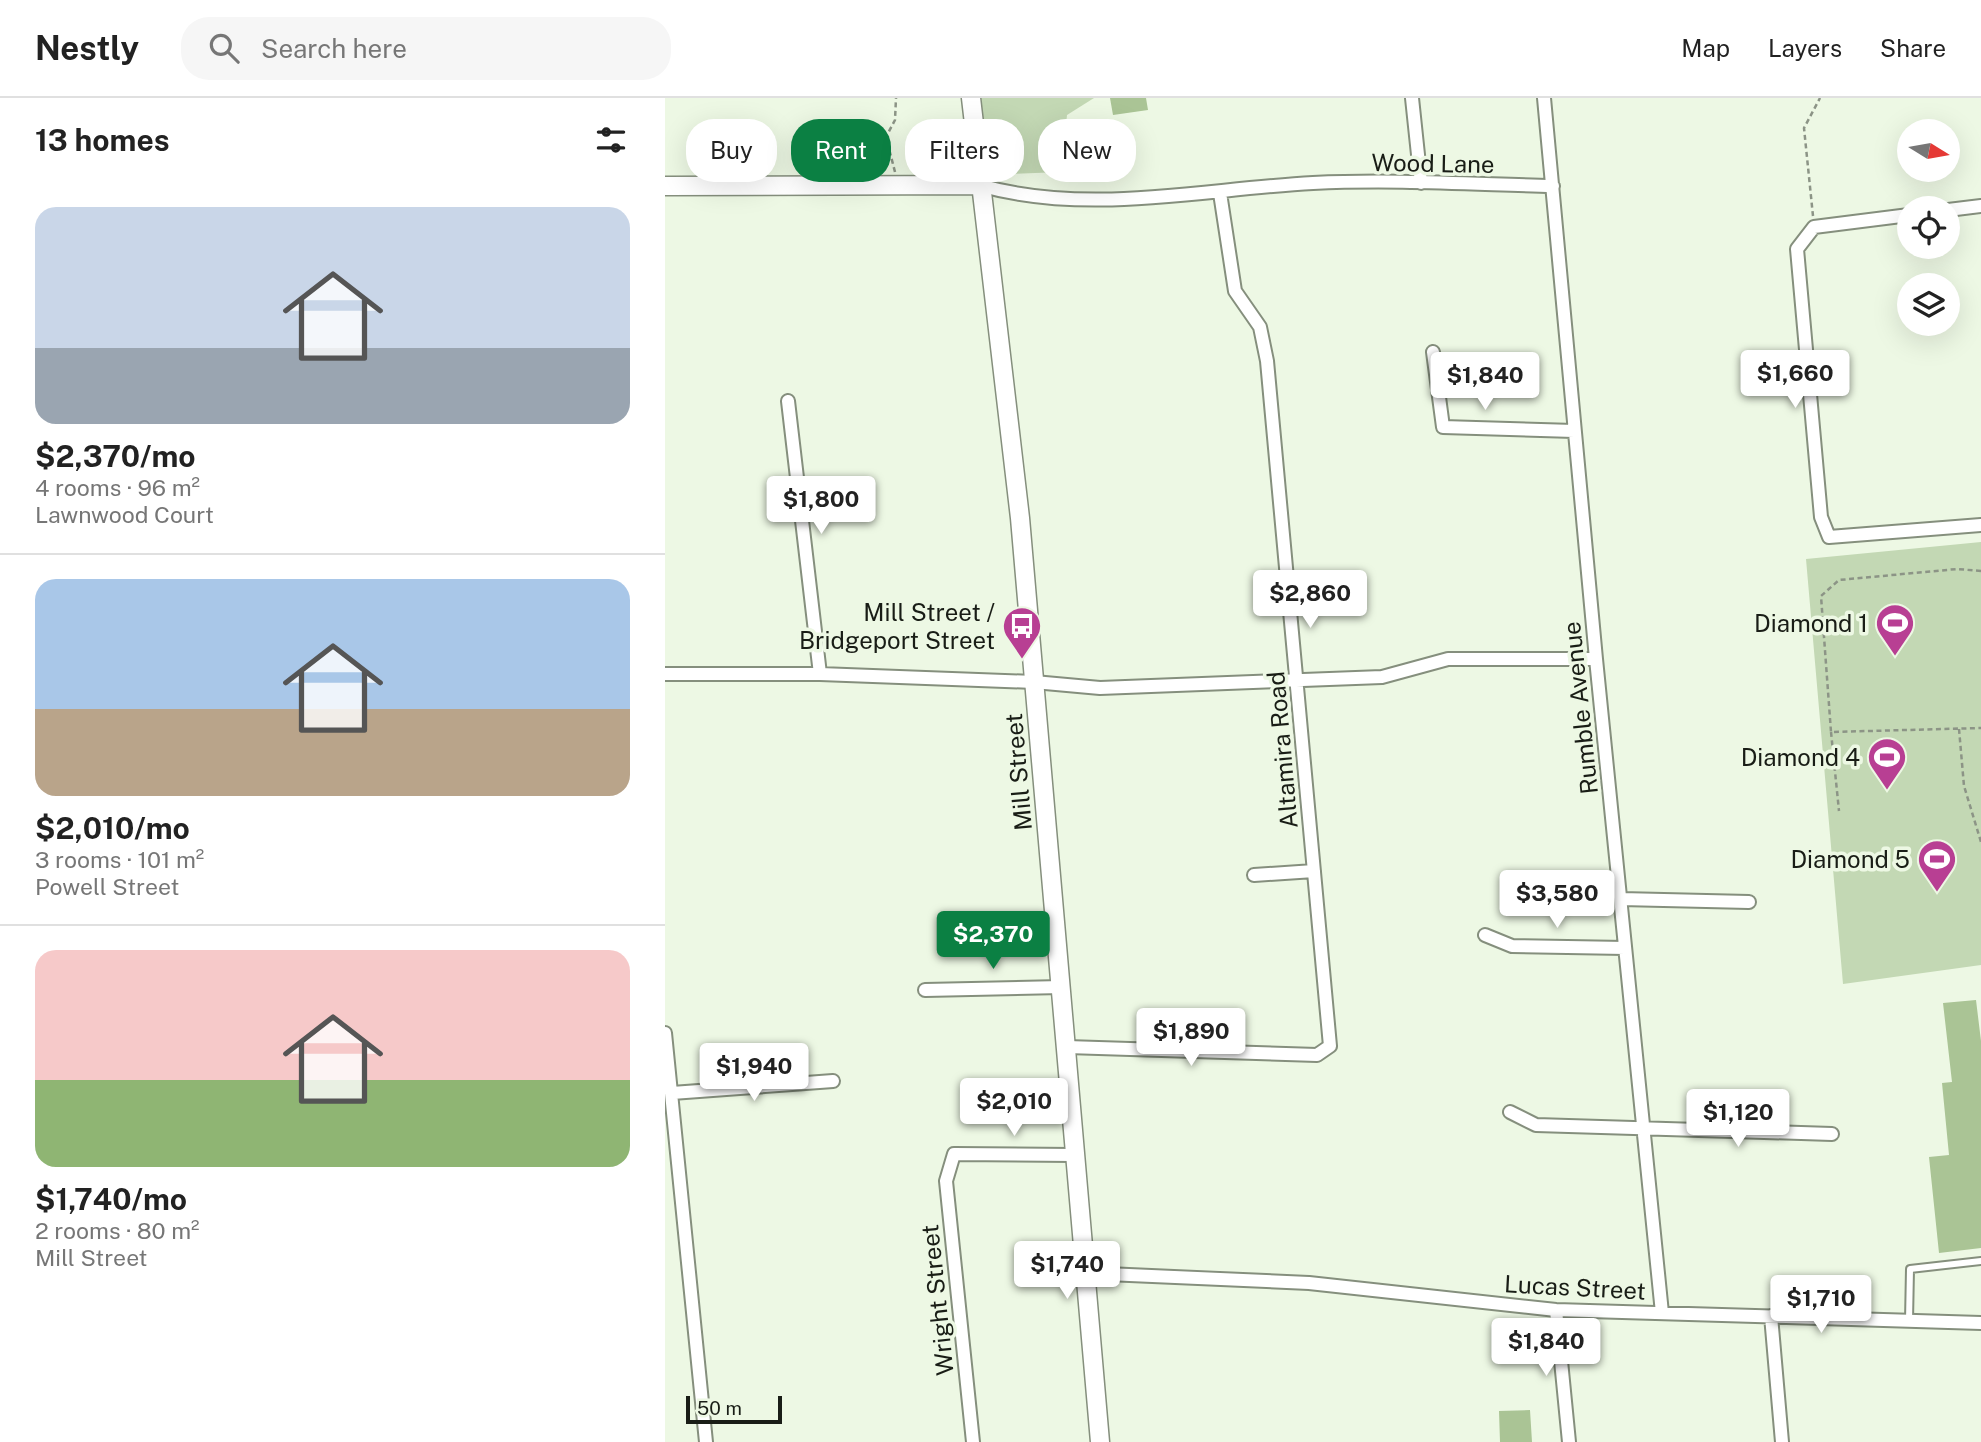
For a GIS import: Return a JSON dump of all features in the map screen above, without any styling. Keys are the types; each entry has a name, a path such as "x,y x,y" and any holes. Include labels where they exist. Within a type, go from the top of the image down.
{"street":[{"name":"Mill Street","path":"971,98 979,185 1020,518 1067,1047 1073,1156 1100,1442"},
{"path":"1412,98 1421,183"},
{"name":"Rumble Avenue","path":"1544,98 1595,659 1662,1313"},
{"name":"Wood Lane","path":"979,185 1003,192 1062,198 1181,197 1314,183 1553,186"},
{"path":"665,186 979,185"},
{"name":"Altamira Road","path":"1067,1047 1317,1055 1330,1046 1266,361 1260,327 1235,291 1220,193"},
{"path":"1960,209 1981,206"},
{"path":"1897,217 1814,227 1797,248 1821,517 1829,537 1981,525"},
{"path":"1433,352 1443,427 1574,431"},
{"path":"788,401 820,674"},
{"path":"665,674 820,674 1034,682 1100,688 1382,677 1448,659 1595,659"},
{"path":"1254,875 1314,870"},
{"path":"1621,899 1749,902"},
{"path":"1485,935 1512,946 1625,948"},
{"path":"925,989 1062,987"},
{"path":"665,1032 706,1442"},
{"path":"672,1093 833,1080"},
{"path":"1510,1112 1536,1125 1644,1131 1832,1134"},
{"name":"Wright Street","path":"973,1442 946,1181 954,1154 1073,1156"},
{"name":"Lucas Street","path":"1084,1273 1309,1283 1556,1310 1981,1323"},
{"path":"1556,1310 1569,1442"},
{"path":"1771,1316 1782,1442"}],"lane":[{"path":"1909,1321 1910,1269 1981,1261"}],"path":[{"path":"896,98 895,120 886,137 896,177"},
{"path":"1814,227 1804,128 1820,98"},
{"path":"1839,811 1821,596 1839,580 1957,569 1981,571"},
{"path":"1831,732 1981,728"},
{"path":"1959,729 1964,786 1981,842"}],"green space":[{"path":"978,98 1094,98 1067,115 1067,119 1038,119 1038,173 1024,173 1024,119 980,119"},
{"path":"1981,542 1981,965 1843,984 1806,559"}],"building":[{"path":"1110,98 1146,98 1148,110 1113,115"},
{"path":"1976,1000 1981,1041 1981,1248 1939,1253 1929,1157 1949,1155 1942,1083 1952,1082 1943,1003"},
{"path":"1530,1410 1532,1442 1500,1442 1499,1411"}],"place":[{"name":"Diamond 1","path":"1895,657"},
{"name":"Mill Street / Bridgeport Street","path":"1022,660"},
{"name":"Diamond 4","path":"1887,791"},
{"name":"Diamond 5","path":"1937,893"}]}
